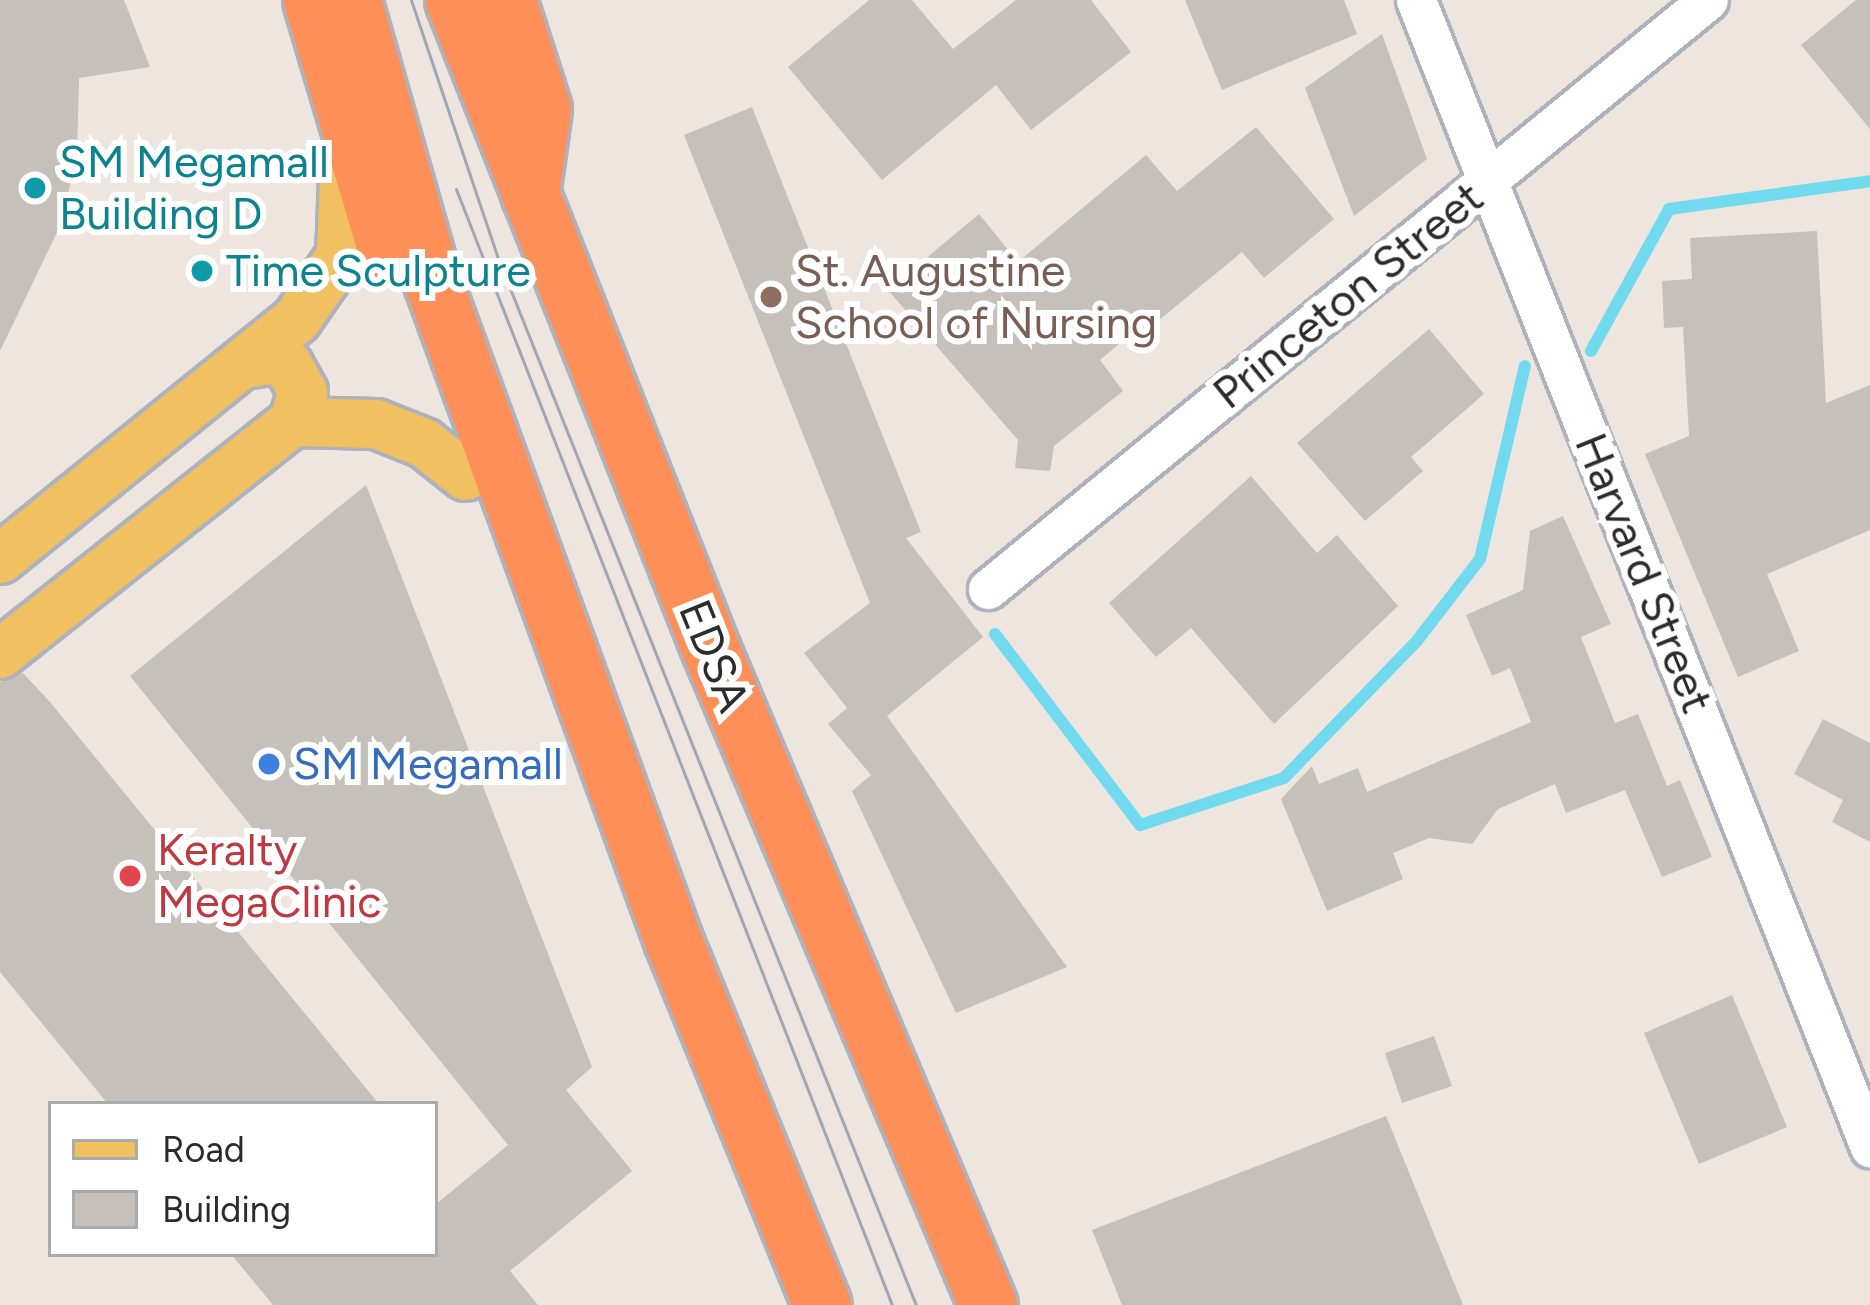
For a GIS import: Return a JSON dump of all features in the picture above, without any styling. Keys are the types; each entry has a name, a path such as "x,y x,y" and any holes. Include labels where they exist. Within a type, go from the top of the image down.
{"highway":[{"path":"312,0 345,129 466,476 531,543"},
{"path":"352,0 433,280 673,940 822,1305"},
{"name":"EDSA","path":"454,0 530,198 988,1305"},
{"path":"507,0 542,109 530,198"}],"main road":[{"path":"0,559 297,319 341,256 345,129"},
{"path":"0,654 293,422 303,392 288,365 274,359 244,364"},
{"path":"293,422 376,424 424,443 466,476"}],"street":[{"name":"Harvard Street","path":"1416,0 1870,1148"},
{"name":"Princeton Street","path":"988,589 1708,0"}],"building":[{"name":"SM Megamall Building D","path":"0,0 124,0 150,67 79,78 77,154 62,222 0,351"},
{"path":"869,0 912,0 953,49 1016,0 1091,0 1131,52 1031,130 996,85 882,180 788,67"},
{"path":"1185,0 1344,0 1357,34 1222,90"},
{"path":"1856,0 1870,0 1870,129 1801,45"},
{"path":"1382,34 1427,159 1354,216 1305,88"},
{"path":"752,107 921,532 906,538 983,637 887,716 1067,967 956,1013 852,791 871,775 828,724 847,708 804,653 870,603 684,135"},
{"path":"1256,127 1334,219 1264,278 1242,252 1158,321 1154,315 1100,360 1123,391 1054,446 1050,471 1015,468 1018,440 888,290 979,214 1018,262 1146,155 1177,191"},
{"path":"1817,231 1826,403 1870,385 1870,530 1767,574 1799,651 1738,677 1645,454 1689,436 1683,327 1664,328 1662,281 1692,279 1690,238"},
{"path":"1429,329 1484,394 1411,457 1423,471 1365,521 1297,443"},
{"path":"1251,476 1317,553 1337,535 1398,606 1274,724 1191,628 1156,657 1109,603"},
{"path":"366,485 592,1067 566,1090 632,1171 510,1271 538,1305 273,1305 233,1257 438,1257 438,1203 508,1145 130,676"},
{"path":"1563,516 1611,624 1581,637 1615,723 1638,714 1667,786 1680,780 1712,857 1662,877 1625,790 1566,813 1555,784 1498,809 1472,844 1429,838 1393,853 1403,879 1327,911 1281,799 1312,766 1319,784 1358,768 1367,792 1531,722 1510,668 1492,676 1466,615 1523,590 1530,531"},
{"path":"23,673 50,702 377,1101 106,1101 0,972 0,682"},
{"path":"1823,719 1870,743 1870,842 1832,822 1843,800 1794,774"},
{"path":"1732,995 1787,1127 1699,1164 1644,1033"},
{"path":"1434,1036 1452,1086 1402,1103 1385,1053"},
{"path":"1386,1116 1463,1305 1122,1305 1092,1230"}],"waterway":[{"path":"1591,351 1669,209 1870,181"},
{"path":"995,634 1140,825 1284,778 1416,642 1480,559 1525,366"}],"tram line":[{"path":"411,0 499,261 916,1305"},
{"path":"456,189 892,1305"}],"place":[{"name":"SM Megamall Building D","path":"35,188"},
{"name":"Time Sculpture","path":"202,271"},
{"name":"St. Augustine School of Nursing","path":"771,297"},
{"name":"SM Megamall","path":"269,764"},
{"name":"Keralty MegaClinic","path":"130,876"}]}
